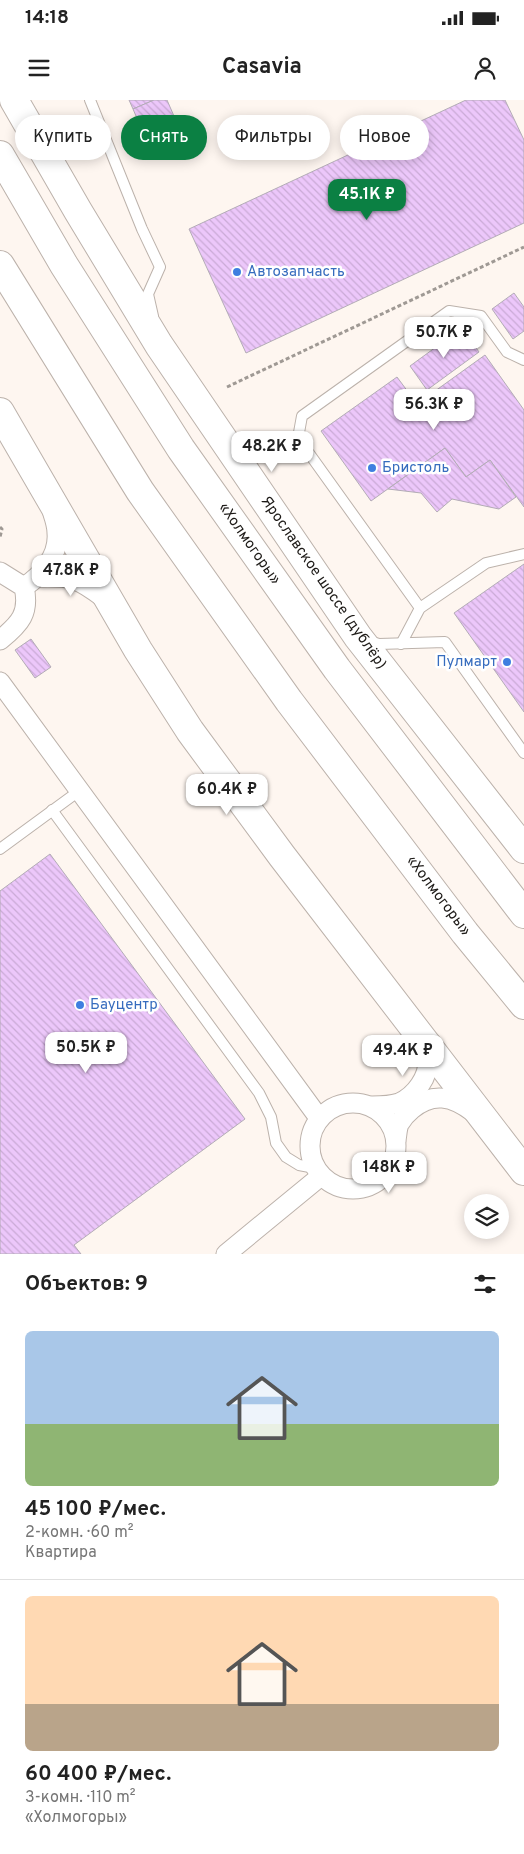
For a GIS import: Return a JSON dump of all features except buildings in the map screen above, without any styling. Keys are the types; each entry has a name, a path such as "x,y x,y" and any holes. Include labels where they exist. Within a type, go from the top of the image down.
{"main road":[{"name":"Ярославское шоссе (дублёр)","path":"14,100 159,345 358,637 524,849"},
{"name":"«Холмогоры»","path":"0,155 64,265 181,449 337,669 524,914"},
{"name":"«Холмогоры»","path":"0,266 140,491 283,693 465,933 524,1005"},
{"path":"0,412 108,601 190,731 288,864 524,1172"}],"street":[{"path":"0,640 15,628 23,616 31,582 54,554 58,534 50,499"},
{"path":"0,572 31,582 63,576 85,584 108,601"},
{"path":"0,682 319,1118"},
{"path":"421,1038 428,1057 428,1069 423,1081 411,1094 400,1102 388,1105 344,1104 326,1112 319,1118 310,1137 309,1148 318,1172 340,1188 362,1188 372,1185 381,1179 391,1166 396,1151 396,1140 400,1123 408,1113 426,1100 452,1099 464,1105 482,1119"},
{"path":"372,1106 387,1120 393,1129 396,1140"},
{"path":"226,1254 318,1172"}],"lane":[{"path":"90,100 142,229 160,267 148,294 159,345"},
{"path":"420,608 298,438 302,416 449,310 481,316 507,352 524,360"},
{"path":"401,644 420,608 486,563 524,554"},
{"path":"358,637 379,644 445,642 524,753"},
{"path":"0,849 79,791"},
{"path":"52,810 259,1093 271,1118 276,1142 286,1158 318,1172"}],"path":[{"path":"227,387 524,248"},
{"path":"0,527 2,529 0,536"}],"place":[{"name":"Автозапчасть","path":"237,272"},
{"name":"Бристоль","path":"372,468"},
{"name":"Пулмарт","path":"507,662"},
{"name":"Бауцентр","path":"80,1005"}]}
